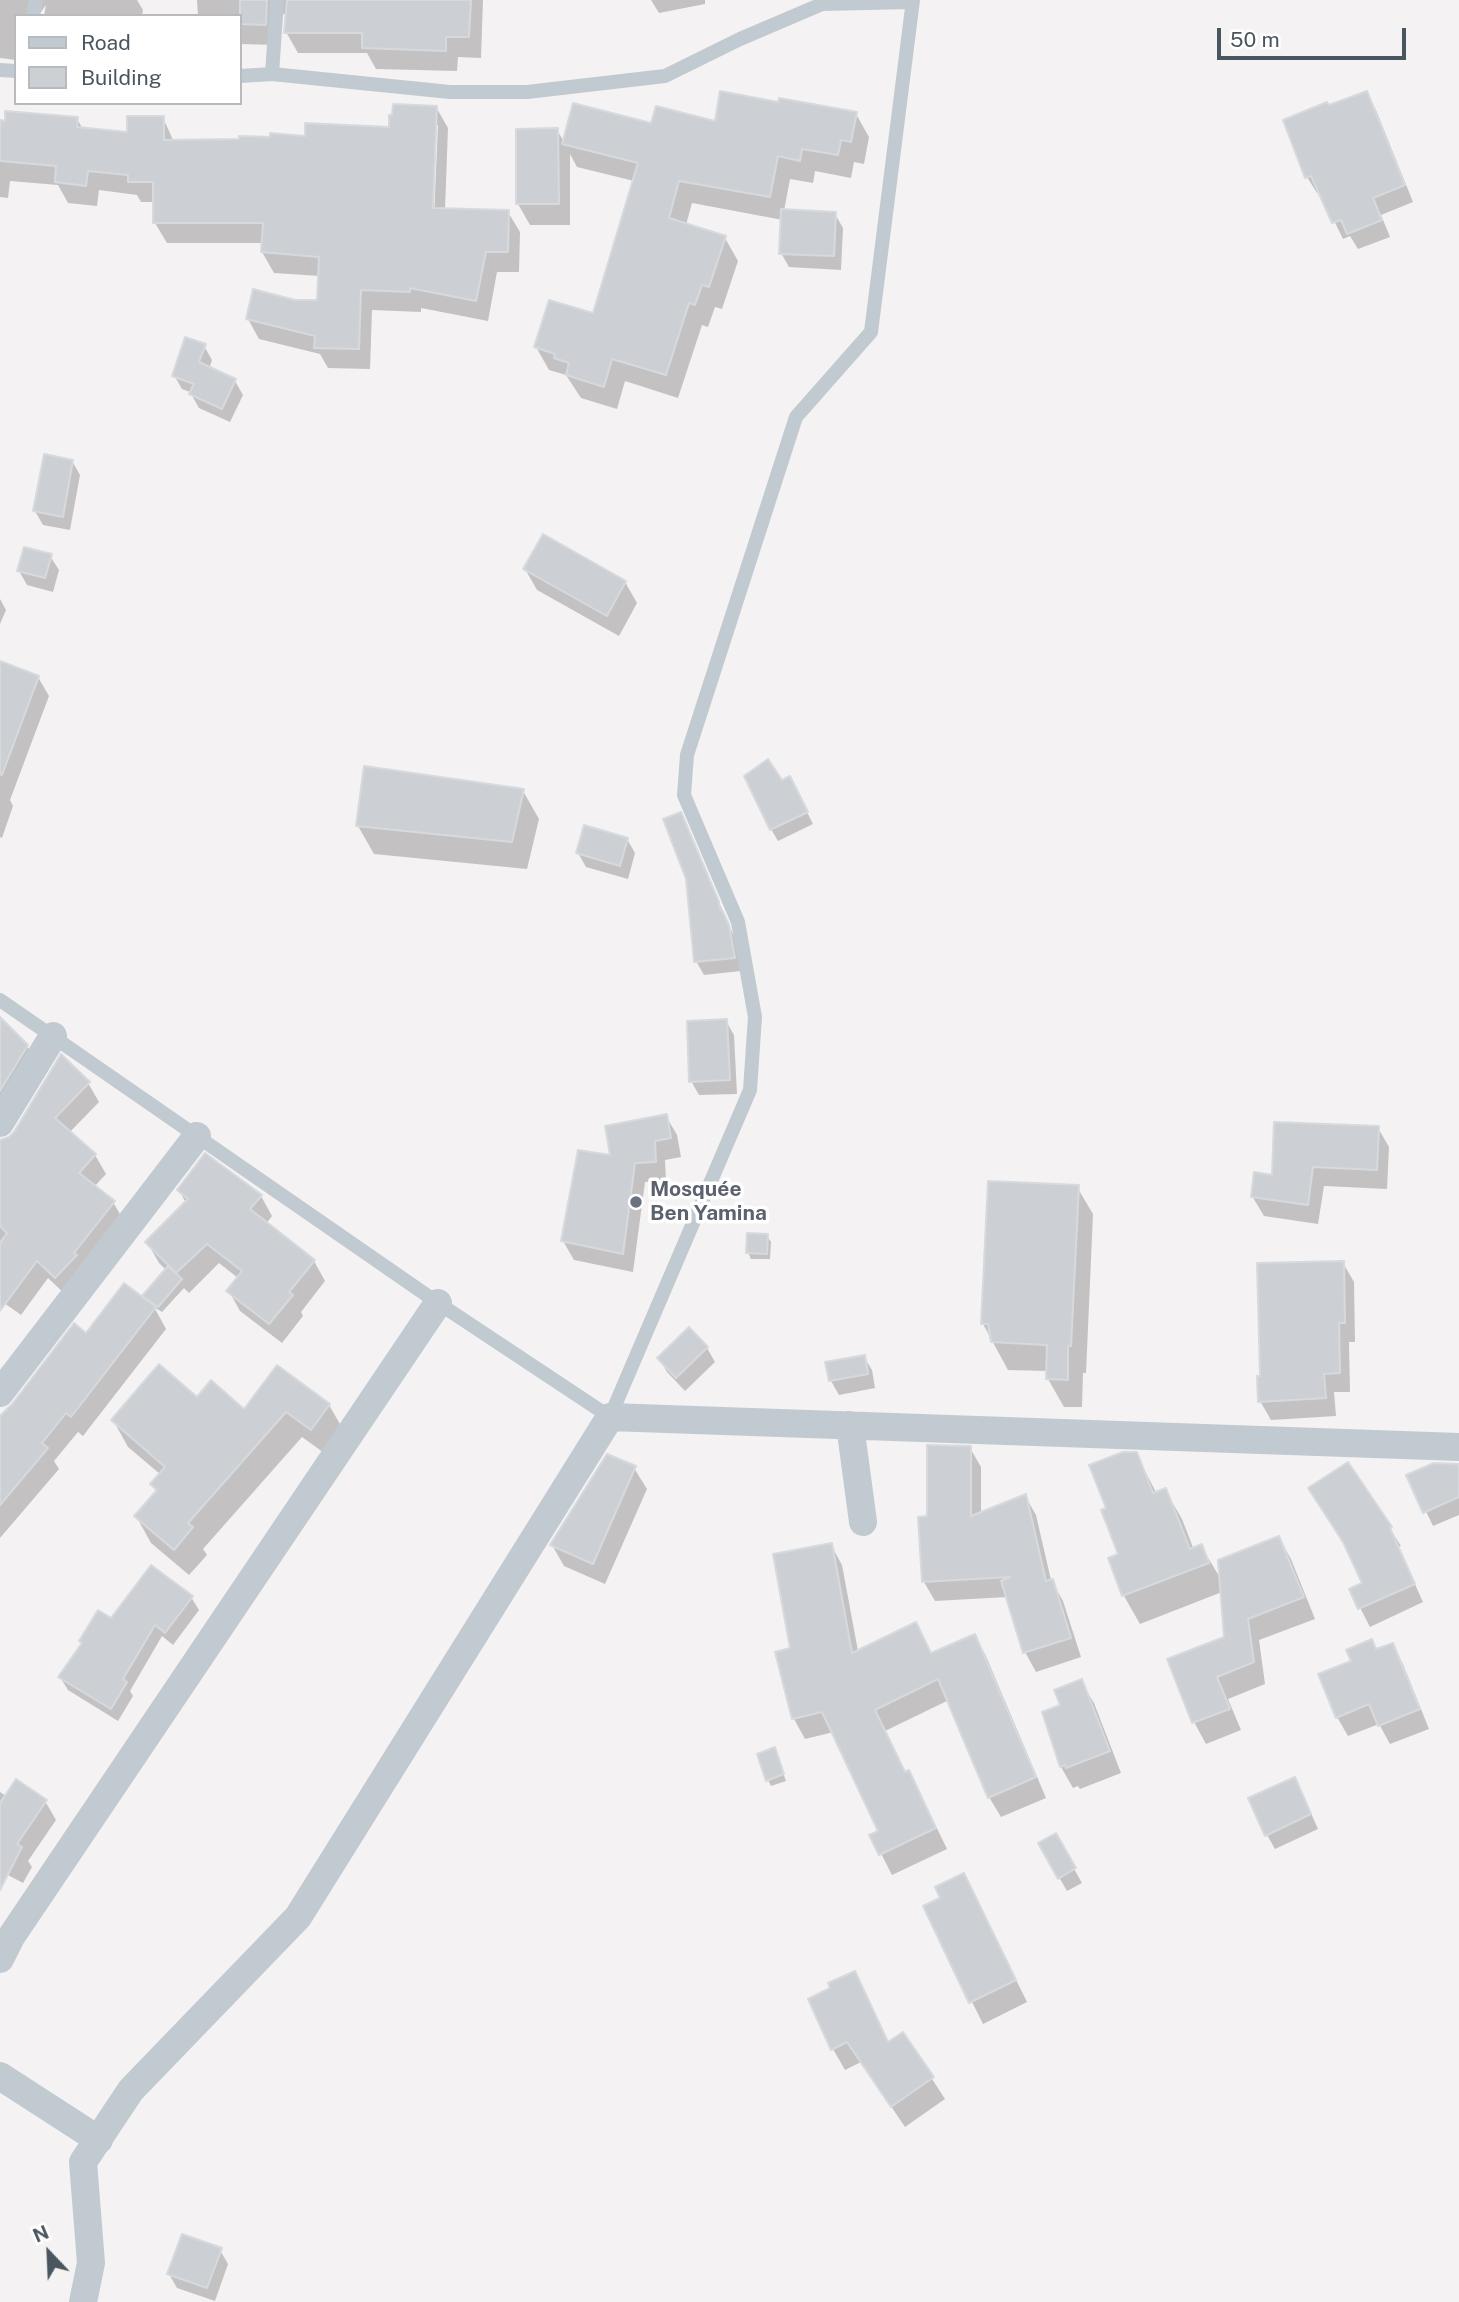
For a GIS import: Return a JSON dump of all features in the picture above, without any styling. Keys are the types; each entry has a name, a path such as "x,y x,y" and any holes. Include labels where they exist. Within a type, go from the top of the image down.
{"street":[{"path":"0,1123 53,1036"},
{"path":"0,1393 197,1136"},
{"path":"0,1959 11,1937 438,1303"},
{"path":"83,2302 91,2263 83,2162 131,2090 298,1917 610,1417 1459,1447"},
{"path":"850,1425 863,1522"},
{"path":"0,2076 99,2140"}],"lane":[{"path":"272,74 277,0"},
{"path":"0,1000 438,1303 610,1417 750,1090 755,1017 738,922 684,795 687,755 796,417 872,332 912,1 822,4 740,39 665,76 527,92 450,92 272,74 242,76"}],"building":[{"path":"240,0 267,0 266,25 242,24"},
{"path":"287,0 471,0 469,37 446,37 446,51 362,48 362,33 284,33"},
{"path":"720,91 857,112 851,142 841,140 838,155 802,149 800,161 778,156 770,197 679,181 669,218 726,236 709,287 702,285 695,305 689,303 666,375 612,359 604,387 566,375 569,363 554,358 555,354 534,347 549,300 593,313 638,163 562,144 573,103 651,123 656,106 715,121"},
{"path":"1367,91 1405,185 1373,198 1382,220 1347,234 1341,220 1332,223 1311,176 1305,178 1283,120 1327,102 1329,105"},
{"path":"393,104 437,106 433,208 509,210 508,252 486,252 476,301 410,288 410,292 361,290 359,349 314,348 315,336 246,319 253,289 295,300 317,300 319,257 261,252 263,223 153,223 153,182 128,182 128,175 88,171 86,186 55,182 56,166 0,161 0,120 5,121 5,111 78,117 77,127 127,132 127,116 164,116 164,140 239,139 239,136 270,137 270,133 305,136 305,123 389,127"},
{"path":"558,128 559,204 516,204 516,129"},
{"path":"781,209 836,212 834,256 779,254"},
{"path":"185,337 206,344 199,362 236,379 222,409 189,394 194,384 172,376"},
{"path":"44,454 73,460 63,517 33,511"},
{"path":"543,534 626,581 607,616 523,569"},
{"path":"24,547 52,554 45,578 17,571"},
{"path":"0,661 39,676 2,775 0,774"},
{"path":"768,759 782,780 790,776 808,812 770,830 744,776"},
{"path":"364,766 524,789 512,842 356,826"},
{"path":"681,812 720,910 729,925 735,958 694,962 686,879 663,819"},
{"path":"584,825 628,838 620,866 576,853"},
{"path":"0,1017 28,1045 0,1091"},
{"path":"727,1019 730,1080 689,1082 687,1021"},
{"path":"61,1054 90,1082 55,1118 96,1154 79,1173 115,1201 74,1253 77,1255 55,1278 37,1261 0,1311 0,1243 7,1233 0,1226 0,1140 14,1132"},
{"path":"667,1114 671,1138 655,1141 656,1162 635,1163 623,1254 561,1241 578,1150 610,1155 605,1126"},
{"path":"1274,1122 1379,1126 1377,1170 1313,1167 1308,1205 1251,1197 1254,1172 1272,1175"},
{"path":"205,1153 262,1195 250,1209 315,1260 289,1292 293,1295 269,1324 226,1291 242,1271 207,1244 176,1273 145,1242 188,1199 177,1190"},
{"path":"988,1181 1079,1185 1068,1380 1046,1379 1047,1345 991,1342 988,1324 981,1324"},
{"path":"747,1233 768,1234 767,1254 746,1253"},
{"path":"1344,1261 1345,1323 1339,1323 1340,1373 1324,1374 1326,1398 1258,1402 1257,1376 1260,1376 1257,1263"},
{"path":"168,1266 182,1279 158,1307 142,1296"},
{"path":"124,1283 156,1307 71,1417 66,1413 42,1443 48,1448 0,1505 0,1416 74,1323 86,1333"},
{"path":"689,1327 708,1347 676,1378 657,1358"},
{"path":"865,1355 868,1374 829,1381 825,1362"},
{"path":"159,1364 197,1397 211,1380 244,1409 277,1365 330,1404 311,1430 286,1412 188,1523 193,1527 174,1550 134,1516 157,1490 150,1484 165,1467 111,1420"},
{"path":"927,1445 971,1446 971,1516 1026,1494 1046,1581 1053,1579 1071,1638 1023,1653 1001,1581 1010,1577 922,1582 918,1517 927,1516"},
{"path":"1123,1452 1137,1452 1153,1493 1166,1488 1190,1549 1202,1544 1209,1563 1122,1596 1108,1558 1118,1554 1101,1510 1106,1508 1089,1465"},
{"path":"607,1454 636,1466 593,1564 550,1545"},
{"path":"1348,1462 1392,1527 1390,1528 1415,1584 1358,1609 1349,1589 1362,1583 1343,1542 1308,1488"},
{"path":"1434,1463 1459,1464 1459,1497 1423,1513 1406,1475"},
{"path":"1279,1536 1304,1597 1248,1619 1254,1662 1217,1677 1230,1709 1192,1723 1167,1659 1224,1637 1218,1560"},
{"path":"832,1543 852,1653 916,1622 931,1653 975,1634 1036,1777 988,1798 938,1679 875,1710 905,1772 909,1770 936,1828 879,1855 869,1835 878,1831 822,1712 792,1719 775,1652 790,1648 773,1554"},
{"path":"151,1565 193,1596 165,1633 155,1625 123,1679 127,1682 111,1709 58,1677 82,1643 79,1641 98,1610 111,1618"},
{"path":"1372,1639 1376,1649 1393,1643 1420,1709 1378,1726 1369,1704 1336,1718 1318,1674 1351,1661 1346,1650"},
{"path":"1082,1679 1110,1751 1066,1768 1065,1765 1060,1767 1042,1712 1060,1705 1054,1690"},
{"path":"775,1747 784,1774 766,1781 757,1754"},
{"path":"1295,1777 1311,1814 1265,1836 1248,1798"},
{"path":"16,1779 47,1800 17,1844 22,1847 0,1890 0,1803"},
{"path":"1056,1833 1076,1868 1058,1879 1038,1843"},
{"path":"964,1873 1016,1980 969,2003 923,1906 940,1898 935,1887"},
{"path":"855,1971 888,2042 903,2032 934,2077 891,2107 847,2042 831,2050 808,1999 830,1988 828,1983"},
{"path":"182,2234 222,2248 207,2288 167,2274"}],"place":[{"name":"Mosquée Ben Yamina","path":"636,1202"}]}
